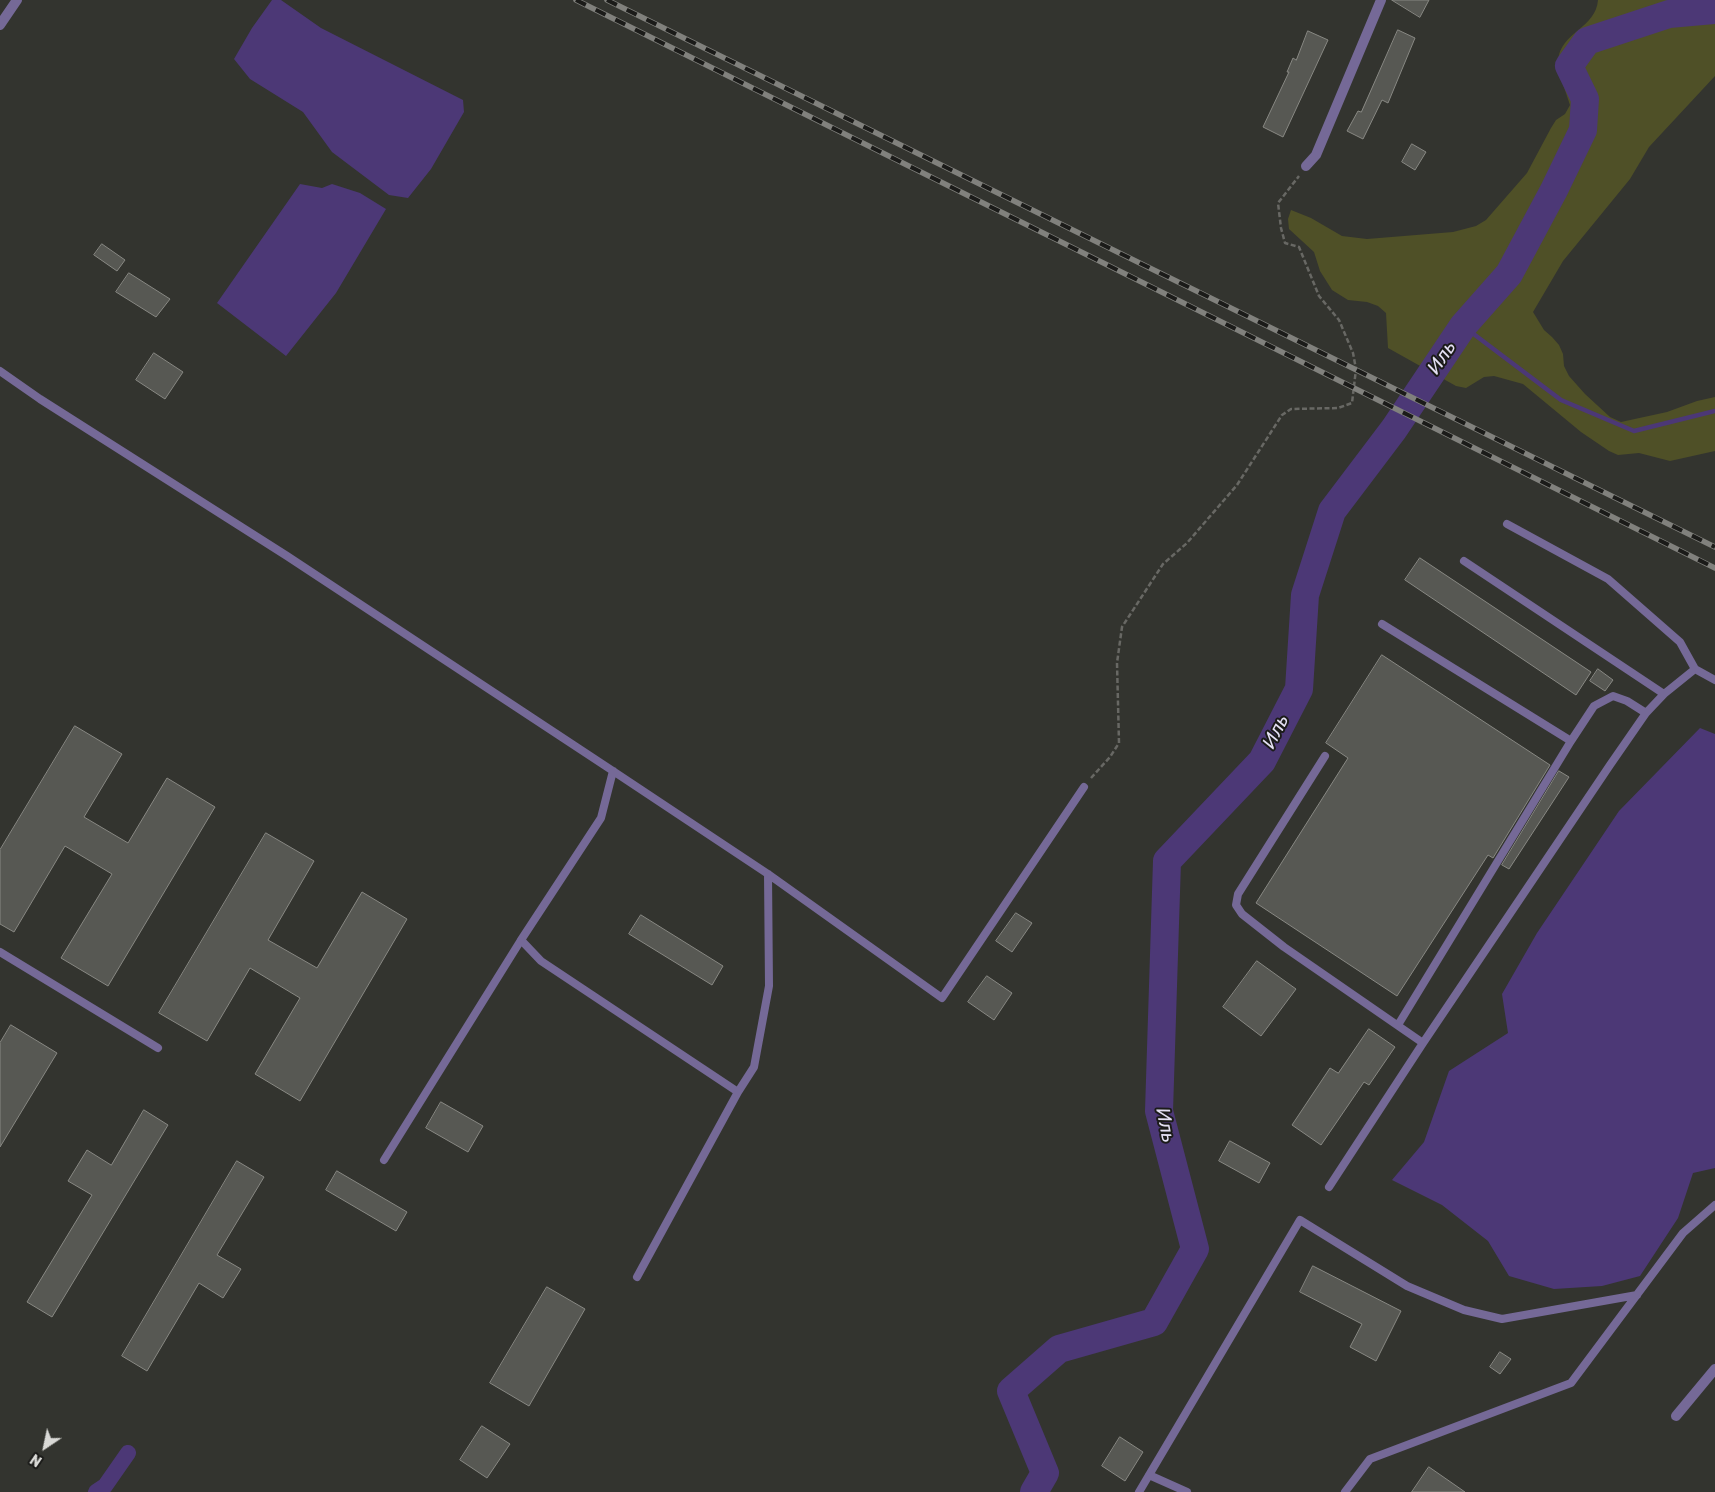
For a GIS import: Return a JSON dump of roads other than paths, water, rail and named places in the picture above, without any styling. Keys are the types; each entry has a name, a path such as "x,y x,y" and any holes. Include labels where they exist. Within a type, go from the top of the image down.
{"street":[{"path":"0,25 17,0"},
{"path":"1306,166 1316,155 1381,0"},
{"path":"1676,1416 1715,1369"}],"lane":[{"path":"0,371 40,399 287,556 768,874 942,998 1084,787"},
{"path":"1507,524 1608,579 1680,642 1695,669 1715,680"},
{"path":"1464,561 1664,694"},
{"path":"1382,624 1571,741"},
{"path":"1329,1187 1423,1042 1646,713 1664,694 1695,669"},
{"path":"1398,1026 1594,706 1613,696 1627,701 1646,713"},
{"path":"1325,756 1238,894 1236,905 1242,914 1284,947 1423,1042"},
{"path":"384,1160 521,940 601,818 613,771"},
{"path":"637,1277 738,1092 754,1067 769,986 768,874"},
{"path":"521,940 541,961 738,1092"},
{"path":"0,952 158,1048"},
{"path":"1345,1492 1370,1459 1571,1383 1683,1233 1715,1205"},
{"path":"1139,1492 1300,1220 1406,1286 1464,1310 1502,1320 1637,1295"},
{"path":"1149,1476 1187,1492"}],"waterway":[{"name":"Иль","path":"1034,1492 1045,1473 1011,1391 1059,1349 1154,1322 1195,1249 1159,1111 1167,861 1262,761 1299,689 1305,595 1332,511 1394,429 1463,326 1509,274 1554,190 1583,130 1585,99 1569,66 1587,41 1669,14 1715,10"},
{"path":"1463,326 1561,400 1634,431 1715,411"},
{"path":"96,1492 105,1486 128,1453"}],"railway":[{"path":"576,0 1715,568"},
{"path":"607,0 1715,547"}]}
